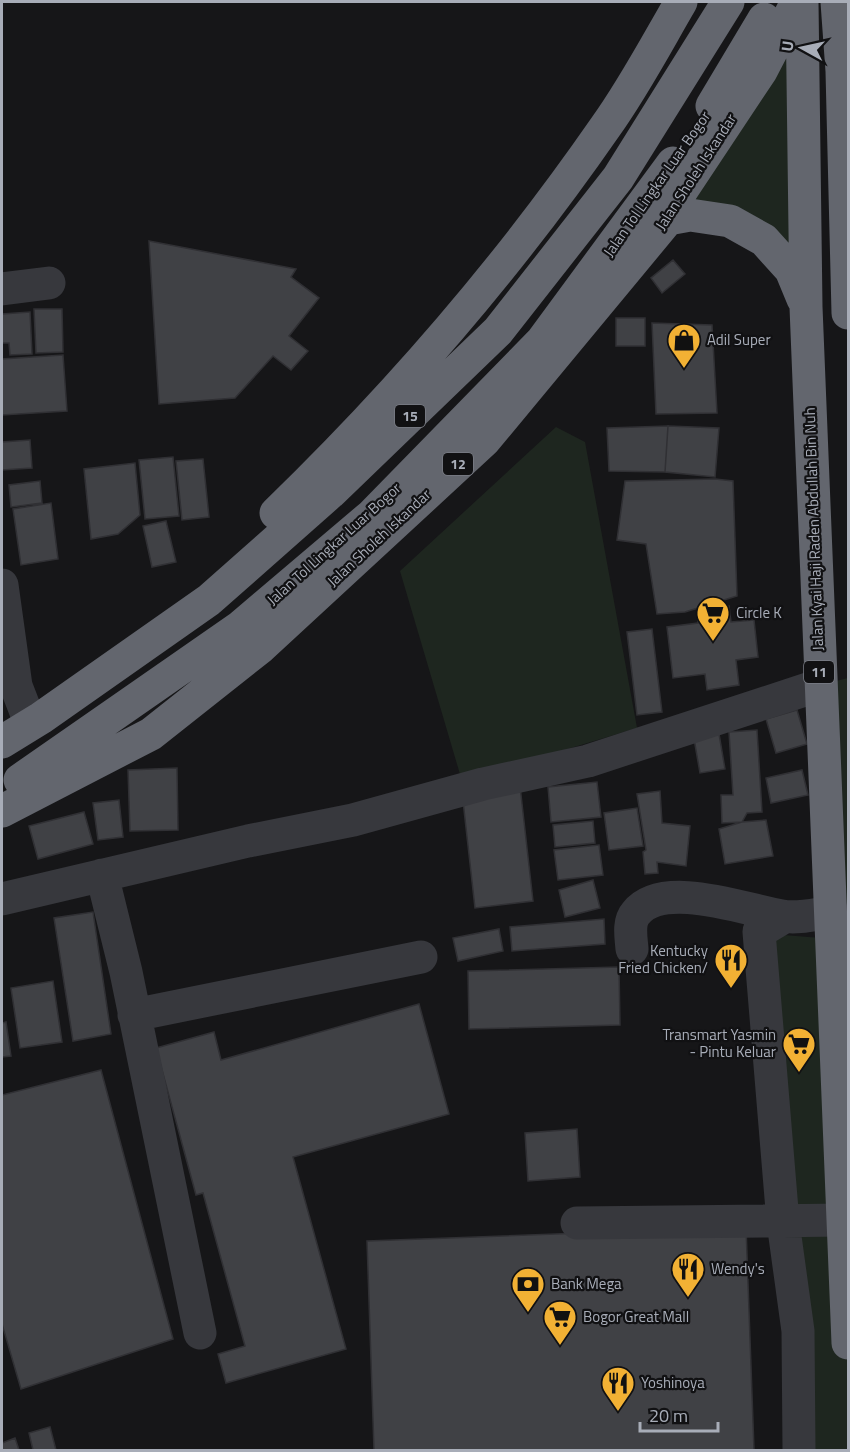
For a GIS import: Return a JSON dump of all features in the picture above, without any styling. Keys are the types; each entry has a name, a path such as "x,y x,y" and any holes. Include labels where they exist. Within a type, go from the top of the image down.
{"highway":[{"path":"14,720 193,585 265,524 344,447 462,315 532,228 608,125 681,2"},
{"name":"15","path":"2,742 41,718 208,600 330,494 498,331 618,178 728,2"},
{"name":"Jalan Tol Lingkar Luar Bogor","path":"2,791 249,620 372,515 542,341 650,198 722,91 774,2"},
{"name":"Jalan Sholeh Iskandar","path":"2,811 151,734 261,647 484,441 668,219 670,208 761,71 797,2"},
{"name":"Jalan Kyai Haji Raden Abdullah Bin Nuh","path":"802,2 806,307 849,1343"},
{"path":"837,2 845,71 849,313"},
{"path":"668,219 673,220 690,215 730,221 764,240 791,270 806,307"}],"street":[{"path":"2,289 49,283"},
{"path":"2,585 16,686 14,720"},
{"path":"2,899 353,820 483,784 588,761 820,685"},
{"path":"102,875 135,1015 200,1333"},
{"path":"632,948 631,923 636,913 651,902 695,896 784,917 832,912"},
{"path":"784,917 759,933 783,1222 798,1330 799,1450"},
{"path":"135,1015 421,957"},
{"path":"577,1223 844,1220"}],"shaded area":[{"path":"796,7 791,270 670,208"},
{"path":"556,427 585,442 637,728 462,781 400,571"},
{"path":"848,678 848,1450 799,1450 759,933 833,939 820,685"}],"building":[{"path":"149,241 296,269 291,277 319,298 289,336 308,351 291,370 273,356 235,398 159,404"},
{"path":"673,260 685,274 662,293 651,278"},
{"path":"34,309 62,309 63,352 36,353"},
{"path":"30,312 32,354 10,355 9,343 2,343 2,314"},
{"path":"616,318 645,318 645,346 616,346"},
{"name":"Adil Super","path":"652,323 712,325 717,413 656,414"},
{"path":"63,355 67,411 2,415 2,359"},
{"path":"668,426 665,472 609,471 607,428"},
{"path":"668,426 719,428 715,477 665,472"},
{"path":"30,440 32,468 2,470 2,442"},
{"path":"173,457 179,516 145,519 139,460"},
{"path":"203,459 209,517 182,520 176,461"},
{"path":"135,463 140,515 118,534 91,539 84,469"},
{"path":"715,479 733,481 737,596 685,612 657,614 646,544 617,540 625,481"},
{"path":"40,481 42,503 11,507 9,485"},
{"path":"51,503 58,559 21,565 13,509"},
{"path":"166,521 176,562 152,567 143,526"},
{"name":"Circle K","path":"729,606 731,622 754,620 758,657 736,660 739,685 707,690 705,674 673,678 667,627 698,623 697,610"},
{"path":"652,629 662,712 637,715 627,632"},
{"path":"797,710 807,744 776,753 766,719"},
{"path":"718,728 725,769 700,773 693,733"},
{"path":"757,730 762,812 747,813 742,822 722,823 721,795 733,795 729,732"},
{"path":"177,768 178,830 130,831 128,770"},
{"path":"802,770 808,795 771,803 766,778"},
{"path":"597,782 601,817 551,822 548,787"},
{"path":"520,786 533,901 475,908 462,792"},
{"path":"660,791 662,823 690,826 686,866 657,862 658,873 645,874 643,852 646,850 637,794"},
{"path":"119,800 123,837 98,840 93,803"},
{"path":"637,808 643,846 609,850 604,813"},
{"path":"84,812 93,844 38,859 29,826"},
{"path":"766,820 773,856 725,864 719,829 742,822"},
{"path":"593,821 595,843 555,847 553,825"},
{"path":"599,845 603,875 558,880 554,850"},
{"path":"593,880 600,908 565,917 559,890"},
{"path":"93,912 111,1034 73,1041 54,918"},
{"path":"604,919 605,944 512,951 510,927"},
{"path":"499,929 503,951 458,961 453,938"},
{"path":"619,967 620,1025 469,1029 468,971"},
{"path":"53,981 62,1042 20,1048 11,988"},
{"path":"419,1004 449,1114 293,1157 346,1349 226,1383 218,1354 245,1346 203,1193 196,1195 156,1048 214,1032 221,1060"},
{"path":"6,1022 11,1056 2,1057 2,1023"},
{"path":"101,1070 173,1339 21,1389 2,1324 2,1095"},
{"path":"577,1129 580,1177 528,1181 525,1133"},
{"name":"Bogor Great Mall","path":"746,1227 754,1450 374,1450 367,1241"},
{"path":"50,1427 56,1450 33,1450 29,1433"},
{"path":"15,1438 19,1450 2,1450 2,1443"}],"place":[{"name":"Adil Super","path":"684,369"},
{"name":"Circle K","path":"713,642"},
{"name":"Kentucky Fried Chicken/","path":"731,989"},
{"name":"Transmart Yasmin - Pintu Keluar","path":"799,1073"},
{"name":"Wendy's","path":"688,1298"},
{"name":"Bank Mega","path":"528,1313"},
{"name":"Bogor Great Mall","path":"560,1346"},
{"name":"Yoshinoya","path":"618,1412"}]}
